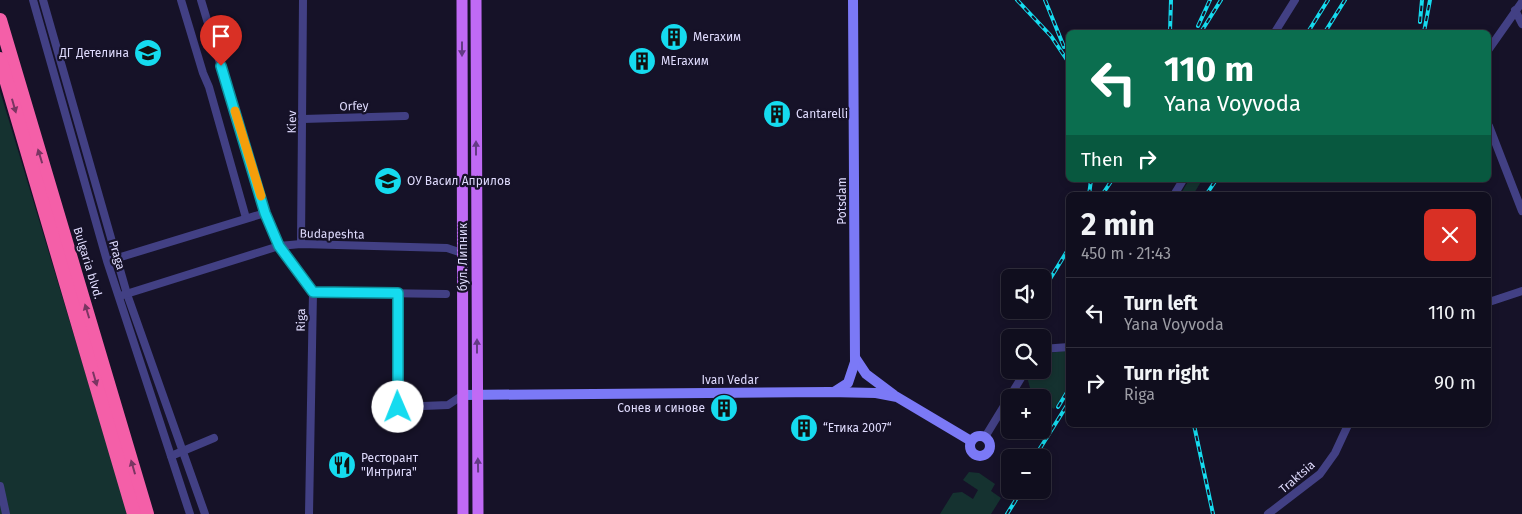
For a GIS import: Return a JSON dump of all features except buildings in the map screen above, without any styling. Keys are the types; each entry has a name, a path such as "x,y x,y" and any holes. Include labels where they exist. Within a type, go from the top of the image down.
{"highway":[{"name":"Bulgaria blvd.","path":"0,20 146,514"},
{"path":"0,59 134,514"}],"main road":[{"name":"бул. Липник","path":"462,0 463,514"},
{"name":"бул. Липник","path":"476,0 478,514"}],"street":[{"name":"Praga","path":"32,0 118,297 190,514"},
{"path":"43,0 127,294 205,514"},
{"path":"180,0 202,73 212,95 246,218"},
{"name":"Riga","path":"200,0 265,213 279,246 313,292 309,514"},
{"name":"Kiev","path":"302,244 303,0"},
{"name":"Potsdam","path":"834,392 850,380 856,356 853,0"},
{"path":"1276,30 1295,0"},
{"path":"1491,46 1522,2"},
{"path":"1515,10 1522,24"},
{"name":"Orfey","path":"303,119 406,116"},
{"path":"1491,131 1522,211"},
{"path":"107,261 265,213"},
{"name":"Budapeshta","path":"118,297 279,246 302,244 447,248 462,253"},
{"path":"1491,301 1522,291"},
{"path":"313,292 446,294"},
{"path":"398,293 398,407 448,405 462,395"},
{"path":"1051,348 1066,347"},
{"path":"856,356 859,366 866,374 897,397"},
{"path":"985,437 1020,379"},
{"name":"Ivan Vedar","path":"462,395 834,392 876,394 897,397 971,441"},
{"name":"Traktsia","path":"1268,514 1320,474 1335,453 1347,427"},
{"path":"979,436 985,437 990,446 988,452 983,456 976,456 971,451 971,441 979,436"},
{"path":"171,456 214,438"},
{"path":"0,486 6,514"}],"green space":[{"path":"0,91 128,514 0,514"},
{"path":"1188,182 1201,182 1195,192 1182,192"},
{"path":"1066,350 1066,390 1054,409 1051,407 1051,389 1030,389 1028,379 1051,379 1051,353"},
{"path":"969,472 979,473 995,484 991,491 1001,498 991,514 940,514 953,493 962,492 973,499 978,490 963,480"}],"railway":[{"path":"1017,0 1051,36 1066,58"},
{"path":"1045,0 1064,47"},
{"path":"1170,30 1171,0"},
{"path":"1198,26 1210,0"},
{"path":"1202,30 1221,0"},
{"path":"1309,30 1328,0"},
{"path":"1326,30 1345,0"},
{"path":"1420,22 1422,0"},
{"path":"1424,30 1430,0"},
{"path":"1089,192 1091,182"},
{"path":"1104,192 1111,182"},
{"path":"1208,192 1215,182"},
{"path":"1051,277 1066,253"},
{"path":"1058,407 1066,394"},
{"path":"1040,449 1066,407"},
{"path":"1194,427 1213,514"},
{"path":"1007,514 1016,499"}],"slow traffic":[{"path":"235,111 261,196"}],"place":[{"name":"Мегахим","path":"674,37"},
{"name":"ДГ Детелина","path":"148,53"},
{"name":"МЕгахим","path":"642,61"},
{"name":"Cantarelli","path":"777,114"},
{"name":"ОУ Васил Априлов","path":"388,181"},
{"name":"Сонев и синове","path":"724,408"},
{"name":"“Етика 2007“","path":"804,428"},
{"name":"Ресторант \"Интрига\"","path":"342,465"}],"route":[{"path":"221,66 265,213 279,246 313,292 398,293 398,407"}]}
